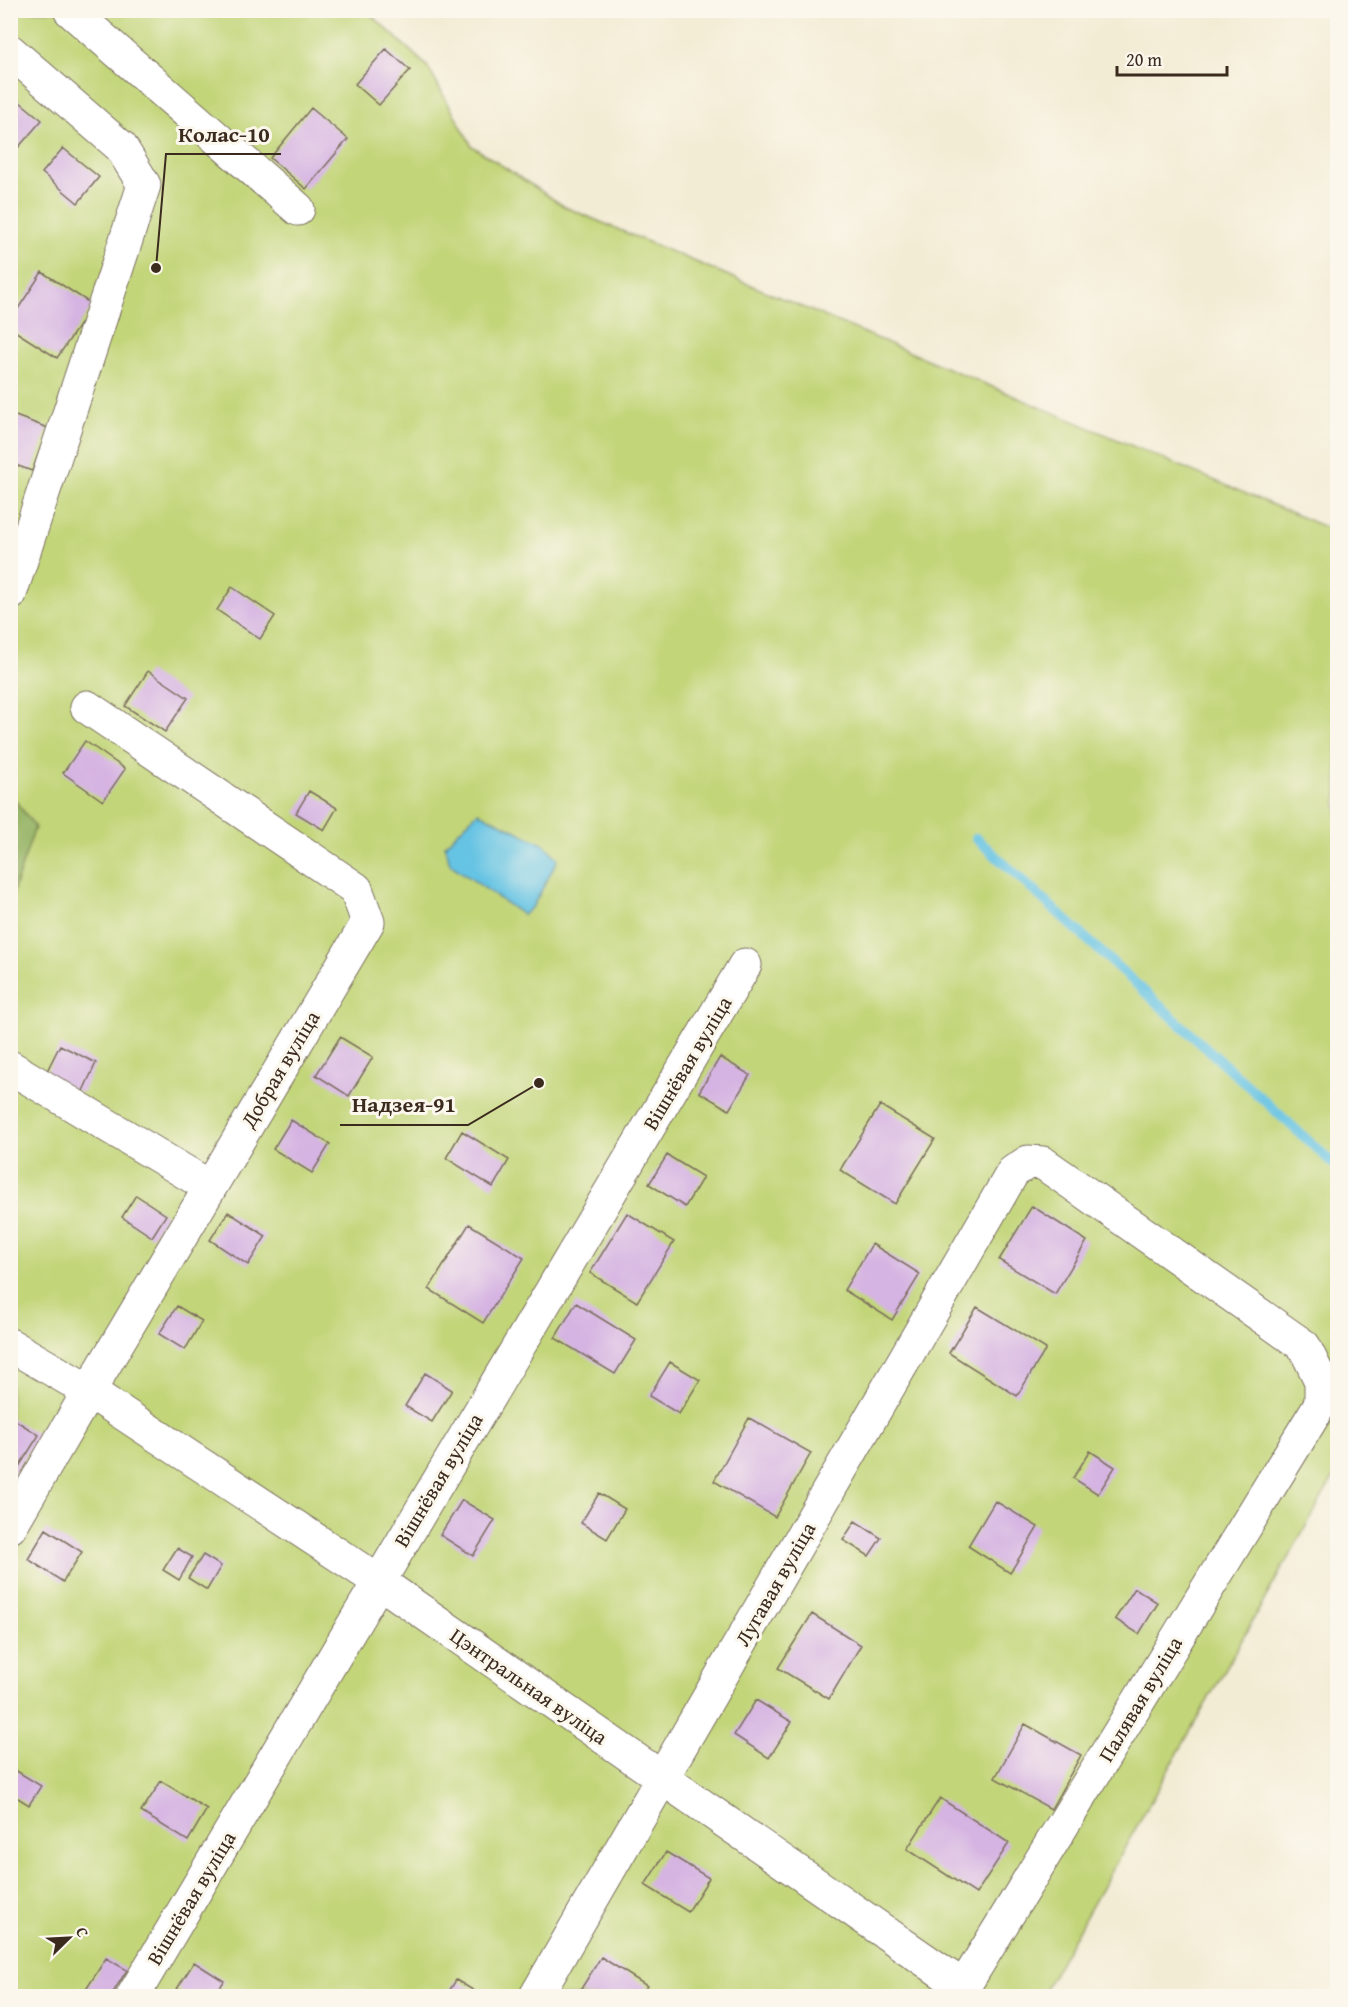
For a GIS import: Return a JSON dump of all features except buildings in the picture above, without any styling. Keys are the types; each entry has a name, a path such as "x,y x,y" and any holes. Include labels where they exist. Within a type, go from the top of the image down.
{"street":[{"path":"70,10 298,209"},
{"path":"10,51 121,147 144,185 10,594"},
{"name":"Добрая вуліца","path":"10,1527 368,922 356,889 87,707"},
{"name":"Вішнёвая вуліца","path":"133,1996 745,965"},
{"path":"10,1067 210,1187"},
{"name":"Лугавая вуліца","path":"536,1996 1013,1172 1028,1162 1043,1163 1304,1346 1321,1381 1321,1402"},
{"name":"Цэнтральная вуліца","path":"10,1344 89,1391 378,1581 662,1779 961,1992"},
{"name":"Палявая вуліца","path":"961,1992 1321,1402"}],"green space":[{"path":"11,11 367,11 427,66 472,146 565,207 1337,532 1337,1471 1041,1996 11,1996 10,898 35,827 11,795"},
{"path":"11,795 35,827 11,898"}],"water":[{"path":"478,812 545,845 558,859 533,906 523,915 450,864 445,845"}],"waterway":[{"path":"976,838 1338,1168"}],"place":[{"name":"Колас-10","path":"156,268"},
{"name":"Надзея-91","path":"539,1083"}]}
